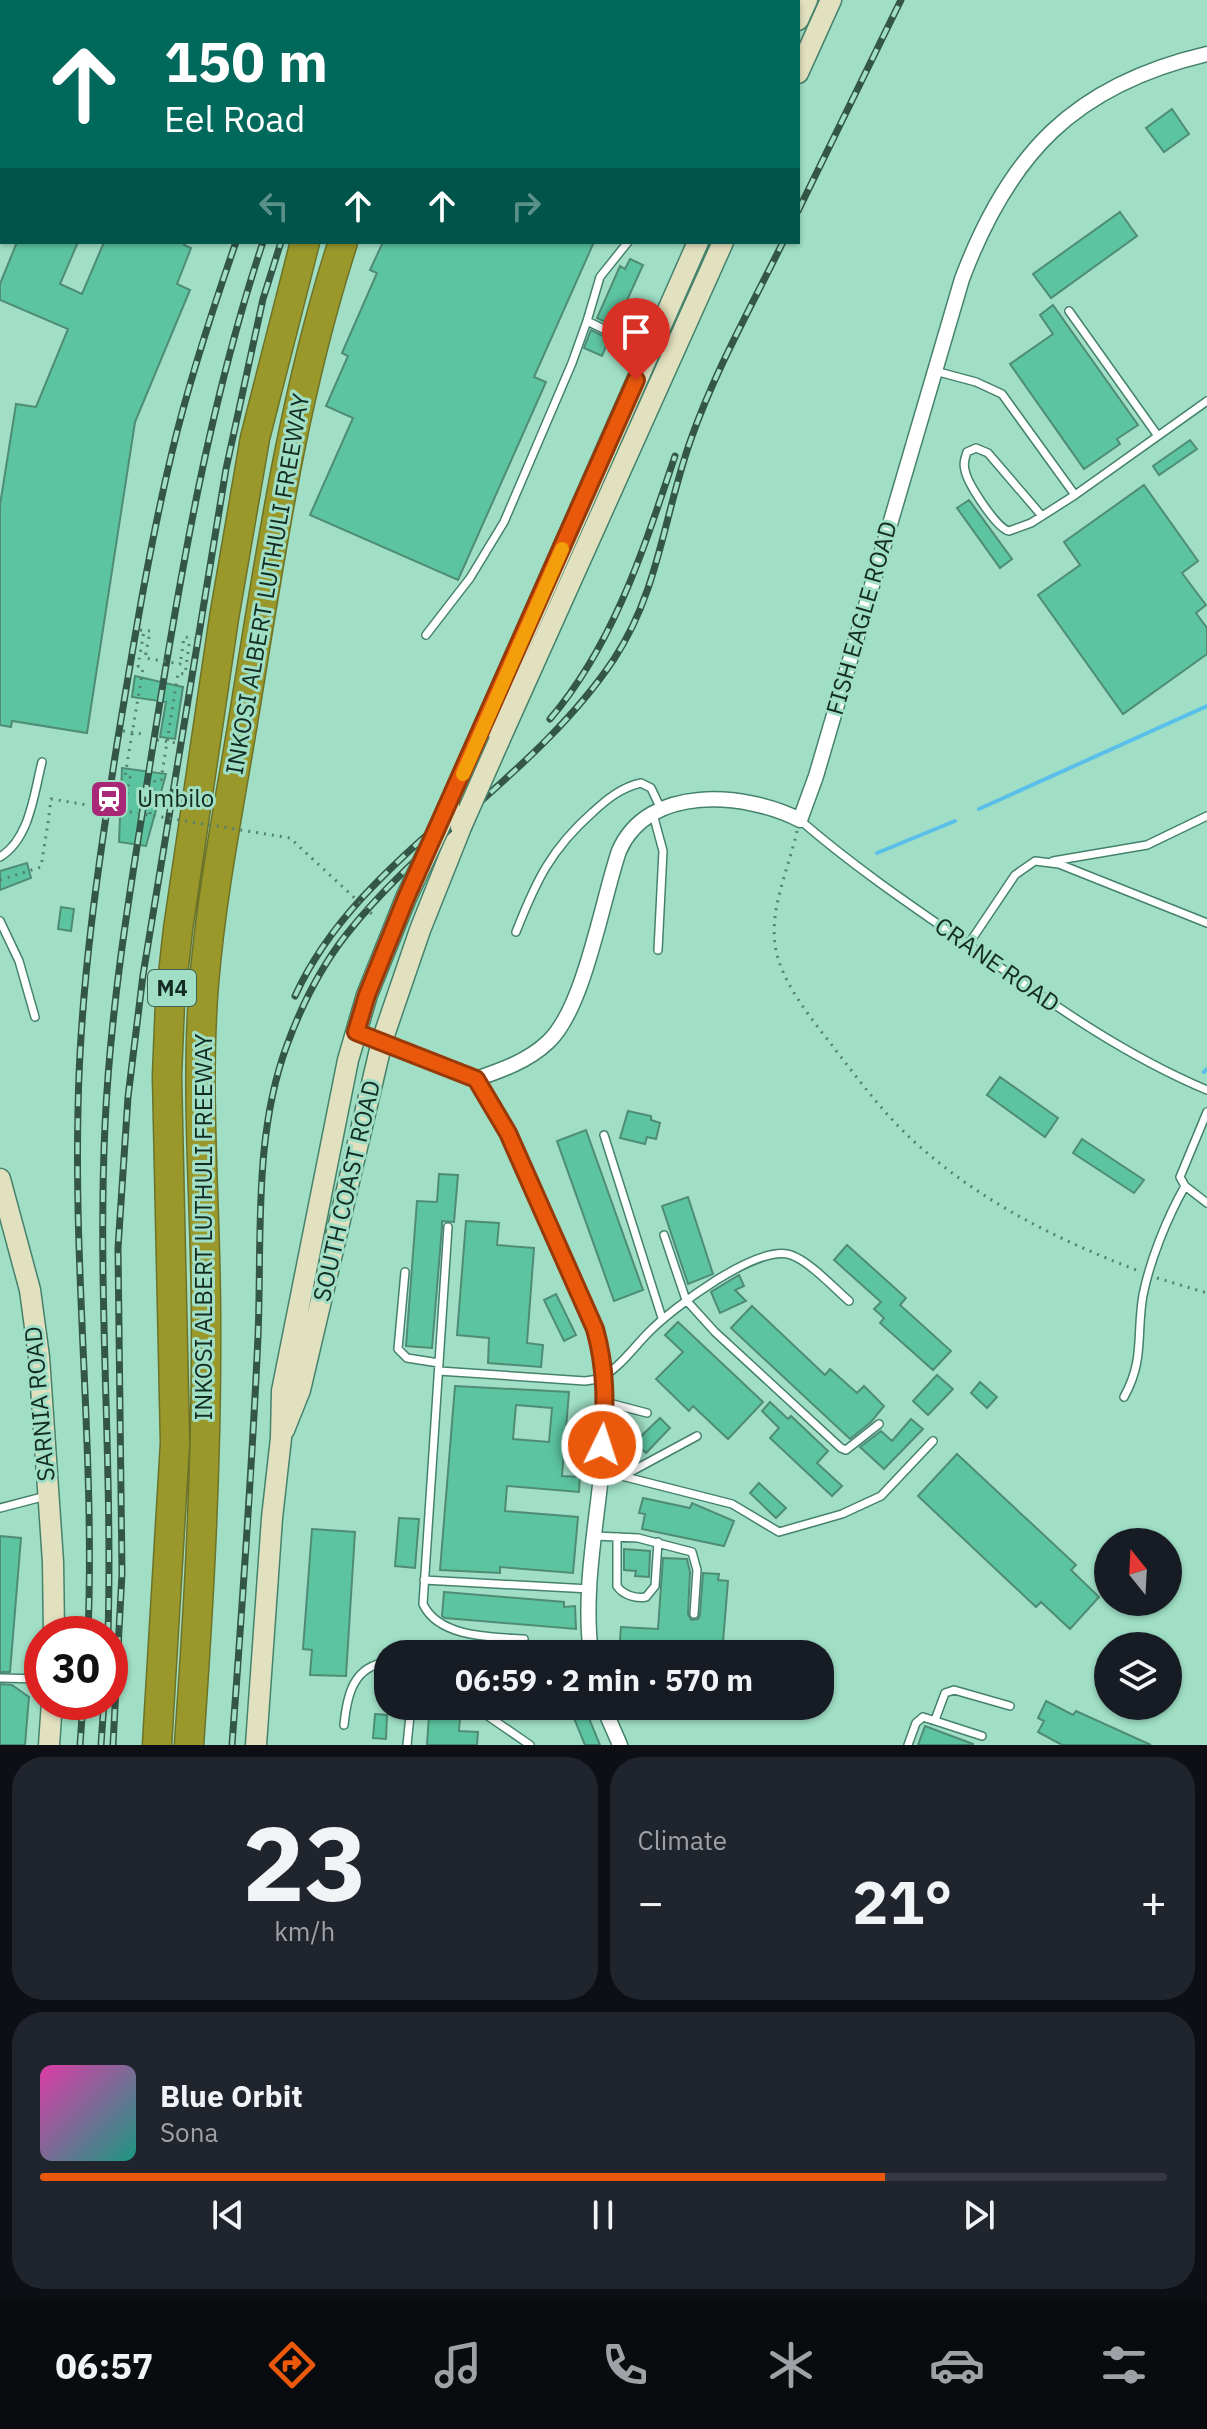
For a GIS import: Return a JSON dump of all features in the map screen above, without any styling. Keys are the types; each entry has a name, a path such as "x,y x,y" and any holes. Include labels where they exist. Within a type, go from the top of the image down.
{"highway":[{"name":"INKOSI ALBERT LUTHULI FREEWAY","path":"157,1745 175,1443 167,1076 172,987 224,618 255,438 304,244"},
{"name":"INKOSI ALBERT LUTHULI FREEWAY","path":"189,1745 206,1479 206,1302 199,1092 204,983 220,854 283,481 303,384 342,244"}],"street":[{"path":"800,69 831,0"},
{"name":"FISH EAGLE ROAD","path":"800,820 816,776 973,249 1001,193 1025,158 1082,105 1110,88 1168,64 1207,54"},
{"name":"SOUTH COAST ROAD","path":"256,1745 272,1518 281,1438 282,1391 338,1105 356,1032 406,898 697,244"},
{"name":"SOUTH COAST ROAD","path":"281,1438 300,1390 382,1041 420,930 461,827 722,244"},
{"path":"476,1079 528,1058 550,1041 563,1024 582,975 619,851 629,832 656,810 675,803 734,801 765,806 800,820"},
{"path":"356,1032 476,1079 508,1133 595,1329 604,1376 605,1402 590,1589 591,1640"},
{"name":"SARNIA ROAD","path":"0,1179 30,1290 39,1357 53,1616"},
{"path":"49,1745 51,1720"},
{"path":"609,1720 620,1745"}],"lane":[{"path":"426,635 470,578 504,522 587,321 600,277 626,244"},
{"path":"1069,311 1158,436"},
{"path":"587,321 670,358"},
{"path":"935,371 976,382 1002,394 1075,495"},
{"path":"1042,516 988,453 976,448 967,452 964,466 967,476 1001,529 1021,528 1042,516 1075,495 1207,401"},
{"path":"0,857 13,846 22,831 42,762"},
{"path":"516,932 535,882 557,847 605,801 641,783 651,788 663,851 658,950"},
{"path":"968,945 1015,875 1029,863 1147,845 1207,816"},
{"name":"CRANE ROAD","path":"800,820 857,869 1039,996 1119,1046 1207,1090"},
{"path":"1051,861 1207,923"},
{"path":"0,921 19,961 35,1017"},
{"path":"1124,1397 1137,1373 1141,1319 1149,1275 1185,1186 1181,1171 1207,1112"},
{"path":"604,1135 662,1318"},
{"path":"1185,1186 1207,1203"},
{"path":"448,1227 424,1580 425,1609 446,1626 483,1635 524,1639"},
{"path":"664,1235 686,1300 715,1332 842,1449 853,1448 879,1424"},
{"path":"405,1272 398,1349 407,1358 439,1367 585,1381 604,1376 662,1318 686,1300 761,1257 779,1253 796,1257 849,1301"},
{"path":"605,1402 647,1413"},
{"path":"623,1476 697,1436"},
{"path":"600,1470 732,1504 779,1532 842,1514 881,1496 933,1441"},
{"path":"0,1508 48,1495"},
{"path":"595,1536 658,1542 682,1547 693,1555 697,1570 694,1614"},
{"path":"617,1537 617,1586 622,1593 639,1598 646,1597 654,1589 658,1542"},
{"path":"424,1580 590,1589"},
{"path":"344,1725 346,1703 355,1680 374,1666"},
{"path":"0,1678 24,1679"},
{"path":"935,1720 945,1693 954,1690 1010,1706"},
{"path":"908,1745 918,1720 925,1717 982,1736"},
{"path":"407,1745 410,1720"},
{"path":"496,1720 530,1745"}],"path":[{"path":"124,810 130,777 125,776 143,668 138,666 142,630 150,631 145,658 180,664 184,637 192,638 185,674 178,673 161,780 155,780 150,814"},
{"path":"123,731 143,734"},
{"path":"157,740 167,744 177,743"},
{"path":"0,880 41,867 51,799 290,838 381,921"},
{"path":"800,820 777,907 775,946 797,995 826,1038 894,1121 919,1146 960,1178 1044,1231 1149,1275 1207,1293"}],"building":[{"path":"1172,109 1189,134 1164,152 1146,128"},
{"path":"1120,212 1137,236 1051,298 1033,274"},
{"path":"16,244 77,244 60,284 82,294 103,244 184,244 191,248 177,284 190,290 135,422 87,733 12,721 11,727 0,725 0,505 16,404 36,407 68,329 0,300 0,284"},
{"path":"382,244 593,244 534,377 546,382 458,580 310,515 353,418 326,406 348,356 342,353 377,273 370,270"},
{"path":"630,259 643,265 615,327 597,318 620,266 625,269"},
{"path":"1053,305 1138,425 1117,439 1120,444 1084,469 1010,364 1053,334 1040,315"},
{"path":"591,330 609,339 602,356 584,348"},
{"path":"1190,440 1197,449 1159,475 1153,466"},
{"path":"1144,485 1198,561 1182,573 1206,605 1196,613 1207,628 1207,654 1123,714 1038,595 1080,565 1064,542"},
{"path":"969,500 1012,559 1000,568 957,508"},
{"path":"135,676 183,687 175,739 160,737 166,702 132,697"},
{"path":"122,768 166,774 146,846 119,842"},
{"path":"27,863 31,878 0,890 0,871"},
{"path":"61,907 74,909 71,931 58,929"},
{"path":"1000,1077 1058,1118 1045,1137 987,1095"},
{"path":"628,1111 651,1116 651,1120 660,1123 656,1139 647,1137 645,1144 620,1138"},
{"path":"586,1130 643,1290 614,1301 557,1141"},
{"path":"1082,1139 1144,1180 1134,1193 1073,1153"},
{"path":"439,1174 458,1175 454,1222 442,1221 432,1348 406,1346 417,1201 437,1202"},
{"path":"688,1197 713,1274 688,1284 662,1206"},
{"path":"466,1221 499,1223 497,1245 534,1248 527,1343 543,1345 541,1367 488,1363 489,1338 457,1335"},
{"path":"847,1245 906,1298 900,1305 951,1351 933,1370 880,1323 884,1318 874,1309 881,1302 834,1260"},
{"path":"739,1275 744,1286 735,1290 746,1301 720,1313 711,1292"},
{"path":"556,1294 576,1335 564,1341 544,1300"},
{"path":"752,1306 825,1375 830,1369 857,1393 864,1386 884,1406 871,1422 850,1439 731,1328"},
{"path":"678,1322 763,1402 728,1439 693,1406 689,1411 656,1379 683,1352 665,1335"},
{"path":"937,1375 953,1389 928,1415 913,1401"},
{"path":"980,1382 997,1397 987,1408 971,1393"},
{"path":"455,1386 569,1392 562,1476 580,1477 579,1492 507,1486 505,1511 578,1517 573,1573 500,1567 500,1573 440,1570","holes":["516,1405 552,1408 549,1442 513,1439"]},
{"path":"770,1402 788,1419 791,1416 828,1451 817,1463 842,1486 832,1496 770,1438 779,1428 762,1411"},
{"path":"660,1418 670,1428 646,1453 635,1442"},
{"path":"911,1419 923,1429 884,1469 860,1447 881,1431 892,1441"},
{"path":"957,1454 1076,1565 1071,1570 1094,1592 1094,1603 1070,1629 1041,1602 1036,1607 918,1496"},
{"path":"759,1483 786,1508 776,1518 750,1493"},
{"path":"643,1498 690,1508 692,1503 734,1521 724,1546 642,1529 645,1514 639,1513"},
{"path":"399,1518 419,1519 415,1568 395,1566"},
{"path":"312,1529 355,1532 346,1676 310,1675 312,1650 303,1649"},
{"path":"0,1536 21,1538 10,1672 0,1672"},
{"path":"624,1549 650,1551 649,1577 635,1576 636,1571 624,1570"},
{"path":"663,1558 687,1559 690,1572 688,1614 691,1620 698,1619 700,1615 703,1573 719,1574 718,1580 728,1581 723,1640 620,1640 621,1627 658,1629"},
{"path":"444,1592 564,1602 564,1607 575,1606 576,1629 445,1618 442,1616"},
{"path":"0,1684 12,1685 24,1693 24,1720 27,1720 25,1745 0,1745"},
{"path":"1046,1701 1073,1715 1076,1711 1151,1745 1062,1745 1038,1732 1044,1721 1038,1718"},
{"path":"374,1720 387,1720 386,1739 373,1738"},
{"path":"429,1720 460,1720 459,1731 478,1732 477,1745 427,1745"},
{"path":"575,1720 590,1720 600,1745 585,1745"},
{"path":"925,1726 973,1744 973,1745 918,1745"}],"waterway":[{"path":"979,809 1207,706"},
{"path":"877,853 955,821"},
{"path":"1204,1072 1207,1069"}],"railway":[{"path":"800,207 901,0"},
{"path":"88,1616 89,1503 78,1176 79,1064 86,972 117,744 156,524 186,399 235,244"},
{"path":"108,1616 103,1188 112,1028 131,883 198,488 227,364 262,244"},
{"path":"113,1745 122,1573 118,1248 128,1097 143,975 226,469 263,299 280,244"},
{"path":"232,1745 256,1387 261,1189 269,1115 287,1045 312,988 346,935 411,864 553,733 585,698 614,659 629,633 651,579 682,467 711,389 782,244"},
{"path":"550,719 572,690 610,627 639,560 675,456"},
{"path":"295,996 310,967 348,914 369,890 464,802"},
{"path":"80,1745 82,1720"},
{"path":"101,1745 103,1720"}],"slow traffic":[{"path":"463,774 562,549"}],"place":[{"name":"Umbilo","path":"109,799"}],"route":[{"path":"602,1445 605,1402 603,1360 595,1329 497,1110 476,1079 356,1032 367,995 406,898 636,380"}]}
